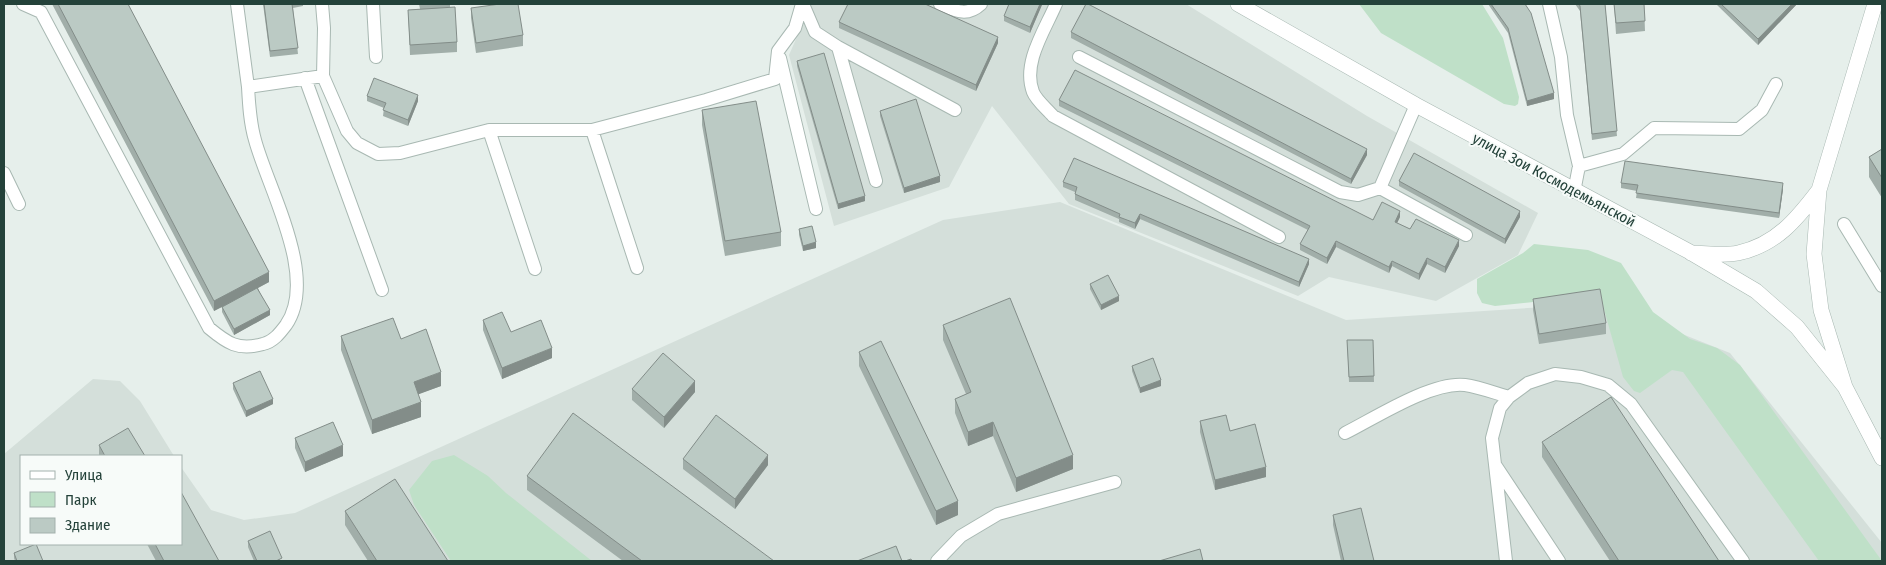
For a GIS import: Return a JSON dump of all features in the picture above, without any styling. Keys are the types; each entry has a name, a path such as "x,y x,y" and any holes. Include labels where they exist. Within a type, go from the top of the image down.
{"street":[{"path":"1875,4 1820,190 1814,254 1821,310 1845,387 1882,458"},
{"name":"улица Зои Космодемьянской","path":"1248,6 1416,105 1574,192 1690,252 1756,292 1790,321 1845,387"},
{"path":"1690,252 1736,254 1763,245 1794,223 1820,190"}],"lane":[{"path":"23,4 41,12 209,328 226,343 252,347 267,343 281,333 291,318 296,276 288,233 254,139 236,4"},
{"path":"322,4 324,28 323,76 347,131 357,143 378,154 400,153 489,130 592,130 706,100 774,79 778,51 795,28 803,4"},
{"path":"372,4 376,57"},
{"path":"803,4 815,32 838,47 955,110"},
{"path":"940,4 962,13 974,10 981,4"},
{"path":"1056,4 1031,60 1030,76 1033,93 1053,116 1279,237"},
{"path":"1549,4 1561,57 1567,115 1579,166 1574,192"},
{"path":"838,47 876,181"},
{"path":"778,51 816,208"},
{"path":"1080,57 1340,192 1358,195 1380,188 1466,235"},
{"path":"248,87 323,76"},
{"path":"305,78 382,290"},
{"path":"1579,166 1623,154 1654,128 1739,129 1762,110 1776,84"},
{"path":"1380,188 1416,105"},
{"path":"489,130 535,269"},
{"path":"592,130 636,268"},
{"path":"4,173 20,204"},
{"path":"1844,224 1882,286"},
{"path":"1506,561 1492,438 1500,408 1509,397 1528,383 1555,374 1581,377 1608,385 1631,404 1743,561"},
{"path":"1344,433 1430,390 1448,385 1465,385 1509,397"},
{"path":"1495,464 1559,561"},
{"path":"937,561 961,536 998,514 1115,482"}],"shaded area":[{"path":"809,4 1186,4 1367,116 1538,213 1518,255 1436,301 1329,277 1298,296 1069,204 992,106 949,187 834,226 789,55 807,14"},
{"path":"1060,202 1346,320 1604,303 1730,353 1882,543 1882,561 4,561 4,454 93,379 120,381 140,401 173,455 20,455 20,545 182,545 182,468 211,510 244,520 295,513 943,220"}],"green space":[{"path":"1359,4 1482,4 1503,38 1519,97 1518,104 1515,106 1504,104 1381,33"},
{"path":"1534,244 1588,250 1621,263 1653,312 1690,339 1717,348 1740,365 1882,561 1819,561 1683,372 1672,370 1640,393 1634,391 1623,377 1600,295 1495,306 1482,303 1477,293 1477,279 1523,253"},
{"path":"454,455 488,476 506,493 592,561 451,561 414,505 409,490 432,461"}],"building":[{"path":"58,4 128,4 269,272 214,301"},
{"path":"264,4 292,4 298,48 270,51"},
{"path":"500,4 518,4 523,35 476,43 471,8"},
{"path":"848,4 925,4 998,37 976,85 839,22"},
{"path":"1009,4 1040,4 1030,27 1004,16"},
{"path":"1086,4 1367,149 1351,179 1071,32"},
{"path":"1491,4 1525,4 1531,13 1554,93 1527,101 1508,28"},
{"path":"1579,4 1605,4 1617,131 1592,134"},
{"path":"1614,4 1644,4 1645,21 1616,23"},
{"path":"1721,4 1792,4 1758,39"},
{"path":"455,7 457,42 410,45 408,10"},
{"path":"824,53 865,196 838,204 797,61"},
{"path":"1075,70 1373,220 1382,202 1400,211 1395,222 1410,229 1416,219 1459,240 1445,267 1427,258 1419,274 1392,261 1389,267 1336,241 1327,258 1300,244 1310,226 1059,100"},
{"path":"374,78 418,95 408,120 383,110 386,103 367,96"},
{"path":"916,99 940,176 904,188 880,111"},
{"path":"756,101 781,232 725,241 702,110"},
{"path":"1882,149 1882,178 1869,157"},
{"path":"1414,153 1520,211 1505,239 1399,181"},
{"path":"1074,158 1309,259 1299,282 1140,214 1135,223 1119,217 1120,214 1075,194 1077,187 1063,182"},
{"path":"1625,161 1783,183 1779,213 1636,193 1638,185 1621,183"},
{"path":"812,226 816,242 803,246 799,229"},
{"path":"1108,275 1119,296 1101,305 1090,284"},
{"path":"257,288 270,310 234,329 222,307"},
{"path":"1600,289 1606,323 1539,334 1533,299"},
{"path":"1010,298 1073,455 1016,478 993,422 968,432 955,399 971,392 943,325"},
{"path":"502,312 511,332 541,320 552,348 502,368 483,320"},
{"path":"393,318 401,339 426,329 441,372 414,382 421,402 372,420 341,336"},
{"path":"1347,340 1373,340 1374,376 1349,377"},
{"path":"881,341 958,501 936,511 859,352"},
{"path":"663,353 695,381 664,417 632,389"},
{"path":"1153,358 1161,380 1140,388 1132,366"},
{"path":"260,371 273,399 246,411 233,383"},
{"path":"1611,397 1719,561 1619,561 1542,442"},
{"path":"573,413 774,561 642,561 527,476"},
{"path":"716,415 768,455 735,499 683,459"},
{"path":"1226,415 1230,431 1255,424 1266,467 1215,480 1200,421"},
{"path":"333,422 343,445 305,462 295,438"},
{"path":"128,428 144,455 104,455 99,445"},
{"path":"395,479 448,561 377,561 345,511"},
{"path":"182,494 219,561 164,561 156,545 182,545"},
{"path":"1361,508 1374,561 1344,561 1333,515"},
{"path":"270,531 282,558 276,561 257,561 248,541"},
{"path":"36,545 43,561 17,561 14,553"},
{"path":"896,546 902,561 857,561"},
{"path":"1200,549 1203,561 1159,561"}]}
